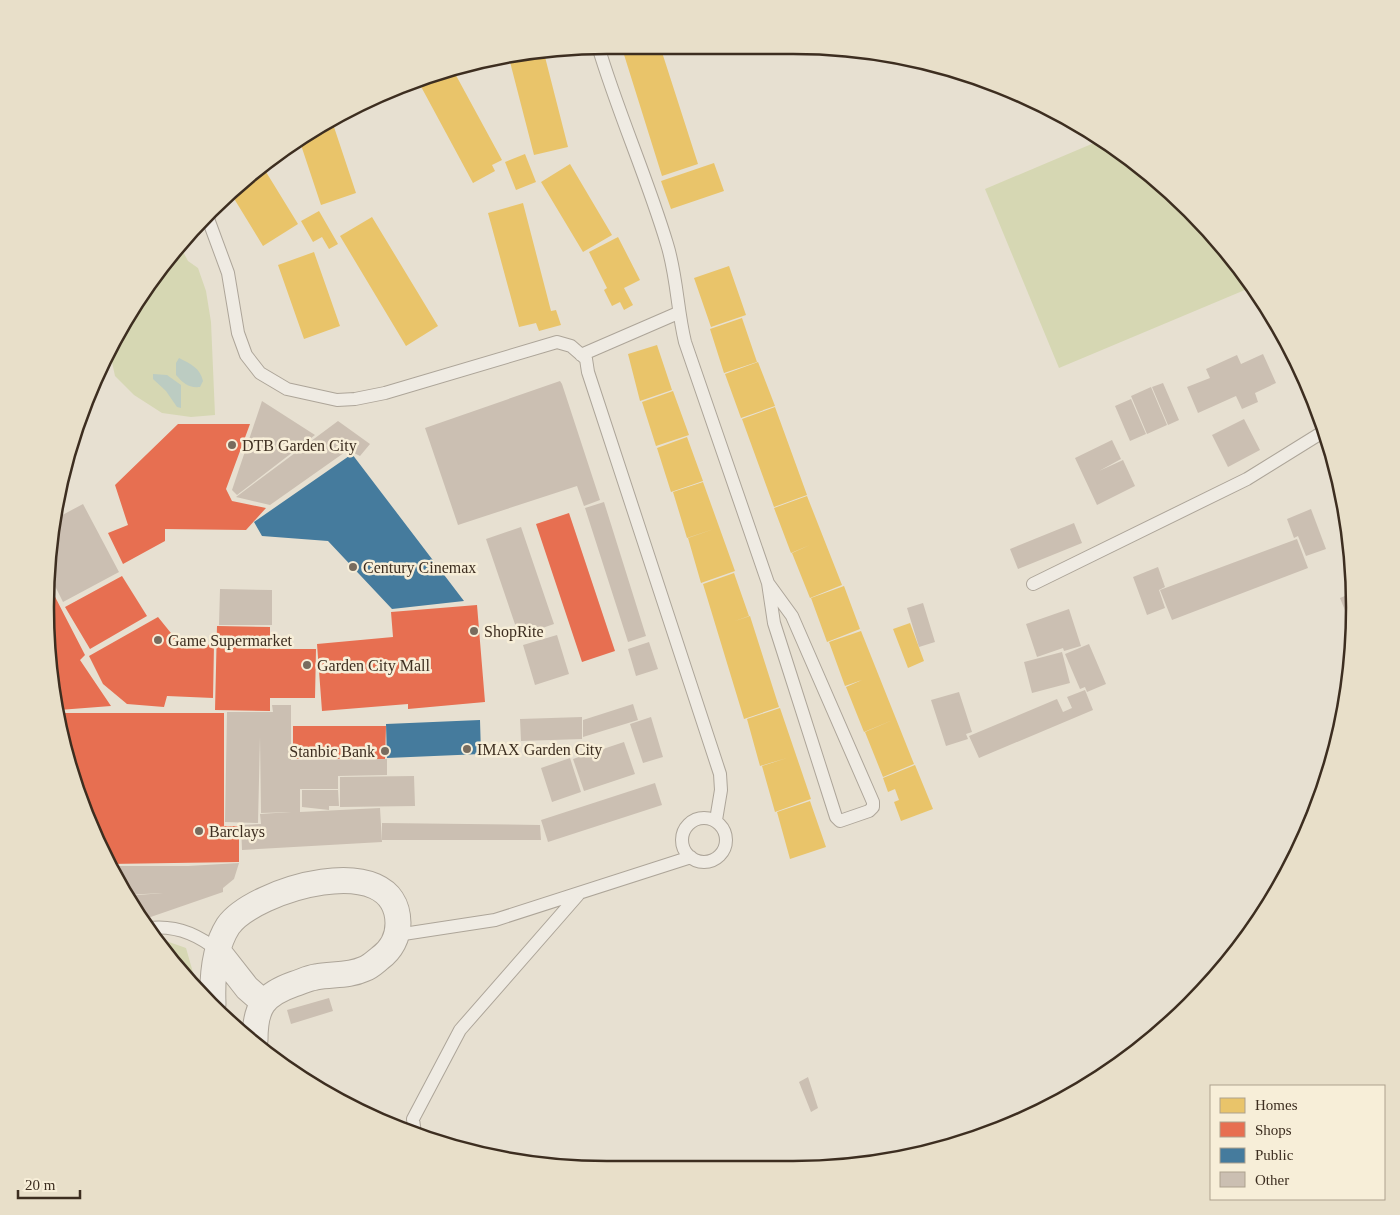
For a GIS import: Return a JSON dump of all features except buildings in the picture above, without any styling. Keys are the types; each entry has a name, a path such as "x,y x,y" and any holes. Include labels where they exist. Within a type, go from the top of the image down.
{"street":[{"path":"213,995 212,983 218,951 229,926 238,916 270,898 329,880 351,879 364,882 388,896 396,909 397,935 387,953 365,969 349,974 314,977 276,990 262,1002 255,1020 254,1034"},
{"path":"218,951 247,988 262,1002"}],"lane":[{"path":"600,54 614,99 667,244 676,280 678,313 685,342 768,583 774,623 836,818 840,821 869,811 873,807 873,802 792,616 768,583"},
{"path":"209,223 228,273 238,333 246,355 260,373 287,389 336,400 355,399 385,393 557,342 571,346 586,359 588,372 720,774 721,790 716,820"},
{"path":"582,355 678,313"},
{"path":"1033,584 1247,479 1318,435"},
{"path":"701,817 716,820 725,831 727,838 723,852 712,861 697,861 691,858 683,845 682,838 688,824 701,817"},
{"path":"397,935 495,920 691,858"},
{"path":"414,1126 413,1119 460,1030 579,894"},
{"path":"156,927 186,931 196,935 218,951"}],"green space":[{"path":"1094,143 1130,168 1184,216 1209,242 1246,290 1059,368 985,189"},
{"path":"183,252 188,261 198,268 206,291 211,322 215,415 191,417 162,413 134,395 115,376 112,361 128,331 147,300"},
{"path":"165,941 186,948 194,976 168,945"}],"shaded area":[{"path":"179,358 191,364 200,373 203,381 200,387 192,387 186,384 176,375 176,363"},
{"path":"153,374 167,375 181,385 181,408 177,407 166,391 153,379"}],"place":[{"name":"DTB Garden City","path":"232,445"},
{"name":"Century Cinemax","path":"353,567"},
{"name":"ShopRite","path":"474,631"},
{"name":"Game Supermarket","path":"158,640"},
{"name":"Garden City Mall","path":"307,665"},
{"name":"IMAX Garden City","path":"467,749"},
{"name":"Stanbic Bank","path":"385,751"},
{"name":"Barclays","path":"199,831"}]}
